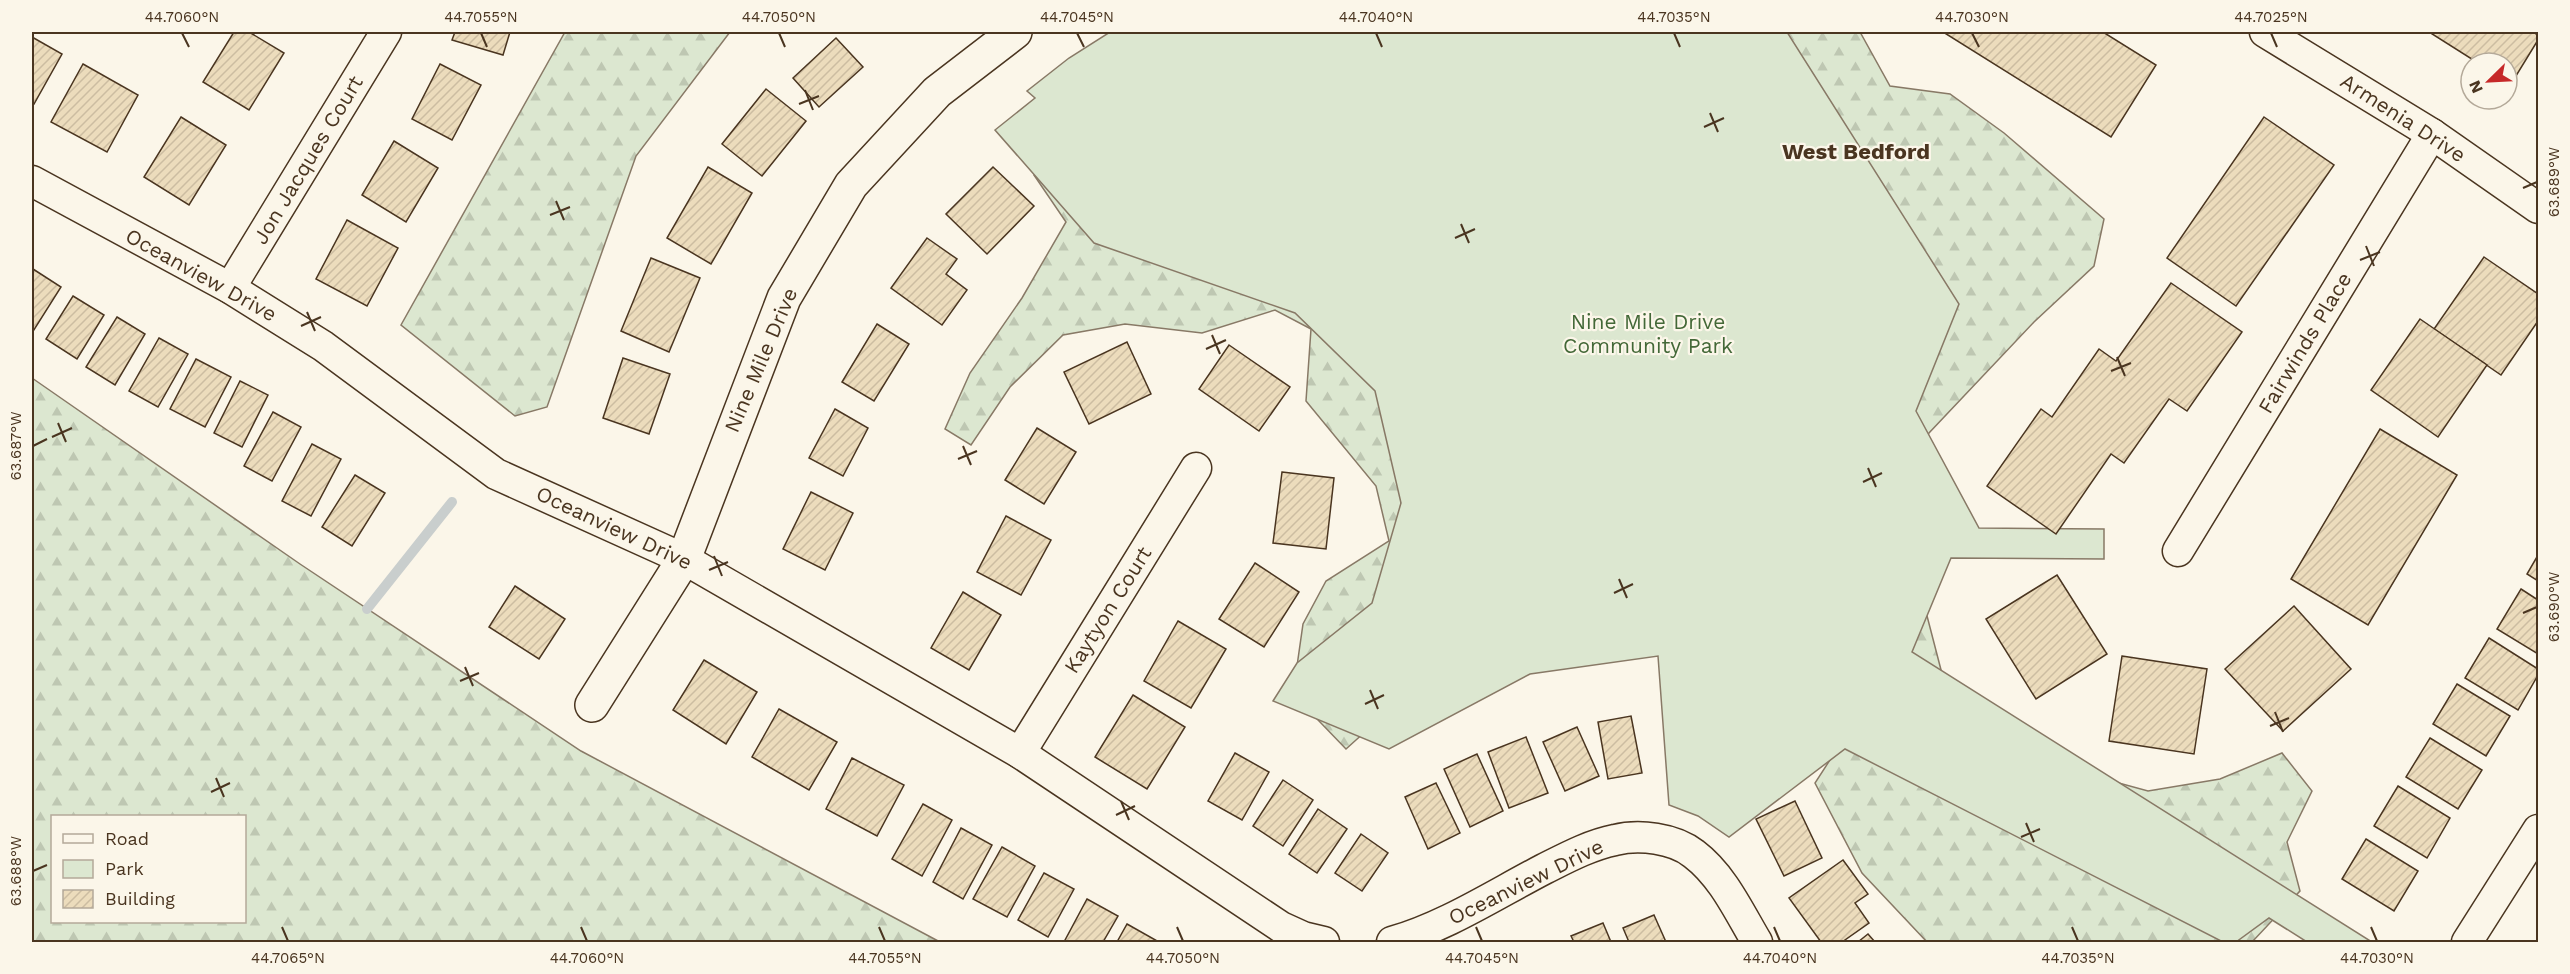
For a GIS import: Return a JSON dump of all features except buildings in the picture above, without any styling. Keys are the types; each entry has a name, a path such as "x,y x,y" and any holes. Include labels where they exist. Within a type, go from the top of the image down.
{"street":[{"name":"Jon Jacques Court","path":"230,288 386,32"},
{"name":"Nine Mile Drive","path":"592,705 684,559 784,298 851,184 937,92 1015,32"},
{"name":"Armenia Drive","path":"2265,32 2432,134 2538,208"},
{"name":"Fairwinds Place","path":"2178,551 2432,134"},
{"name":"Oceanview Drive","path":"32,181 230,288 323,346 496,474 684,559 1020,753 1281,927 1303,937 1324,942"},
{"name":"Kaytyon Court","path":"1020,753 1196,468"},
{"path":"2468,942 2538,830"},
{"name":"Oceanview Drive","path":"1392,942 1421,933 1563,859 1617,839 1638,837 1659,839 1674,844 1692,852 1706,864 1720,880 1758,942"}],"green space":[{"path":"565,32 730,32 636,156 547,407 515,416 401,325"},
{"name":"Nine Mile Drive Community Park","path":"1110,32 1787,32 1959,304 1916,411 1979,528 2104,529 2104,559 1951,558 1912,652 2372,942 2307,942 2269,918 2236,942 2223,942 1845,749 1729,837 1698,816 1669,805 1658,656 1530,674 1389,749 1273,701 1297,663 1372,603 1401,503 1375,391 1295,313 1094,243 995,130 1035,98 1027,91 1069,58"},
{"path":"1172,32 1426,148 1386,713 1346,749 1293,694 1303,624 1326,581 1389,541 1376,486 1306,401 1311,329 1275,310 1202,333 1125,324 1063,335 1010,387 971,445 945,429 970,373 1022,298 1066,222 1034,175"},
{"path":"1682,32 1860,32 1890,86 1950,94 2004,133 2104,219 2094,266 2034,322 1929,433 1907,476"},
{"path":"32,378 300,564 581,751 940,942 32,942"},
{"path":"1926,612 1947,693 2020,756 2148,791 2220,779 2282,753 2312,791 2287,842 2300,891 2252,942 1927,942 1862,873 1815,783"}],"waterway":[{"path":"367,609 452,502"}],"district":[{"name":"West Bedford","path":"1856,151"}]}
